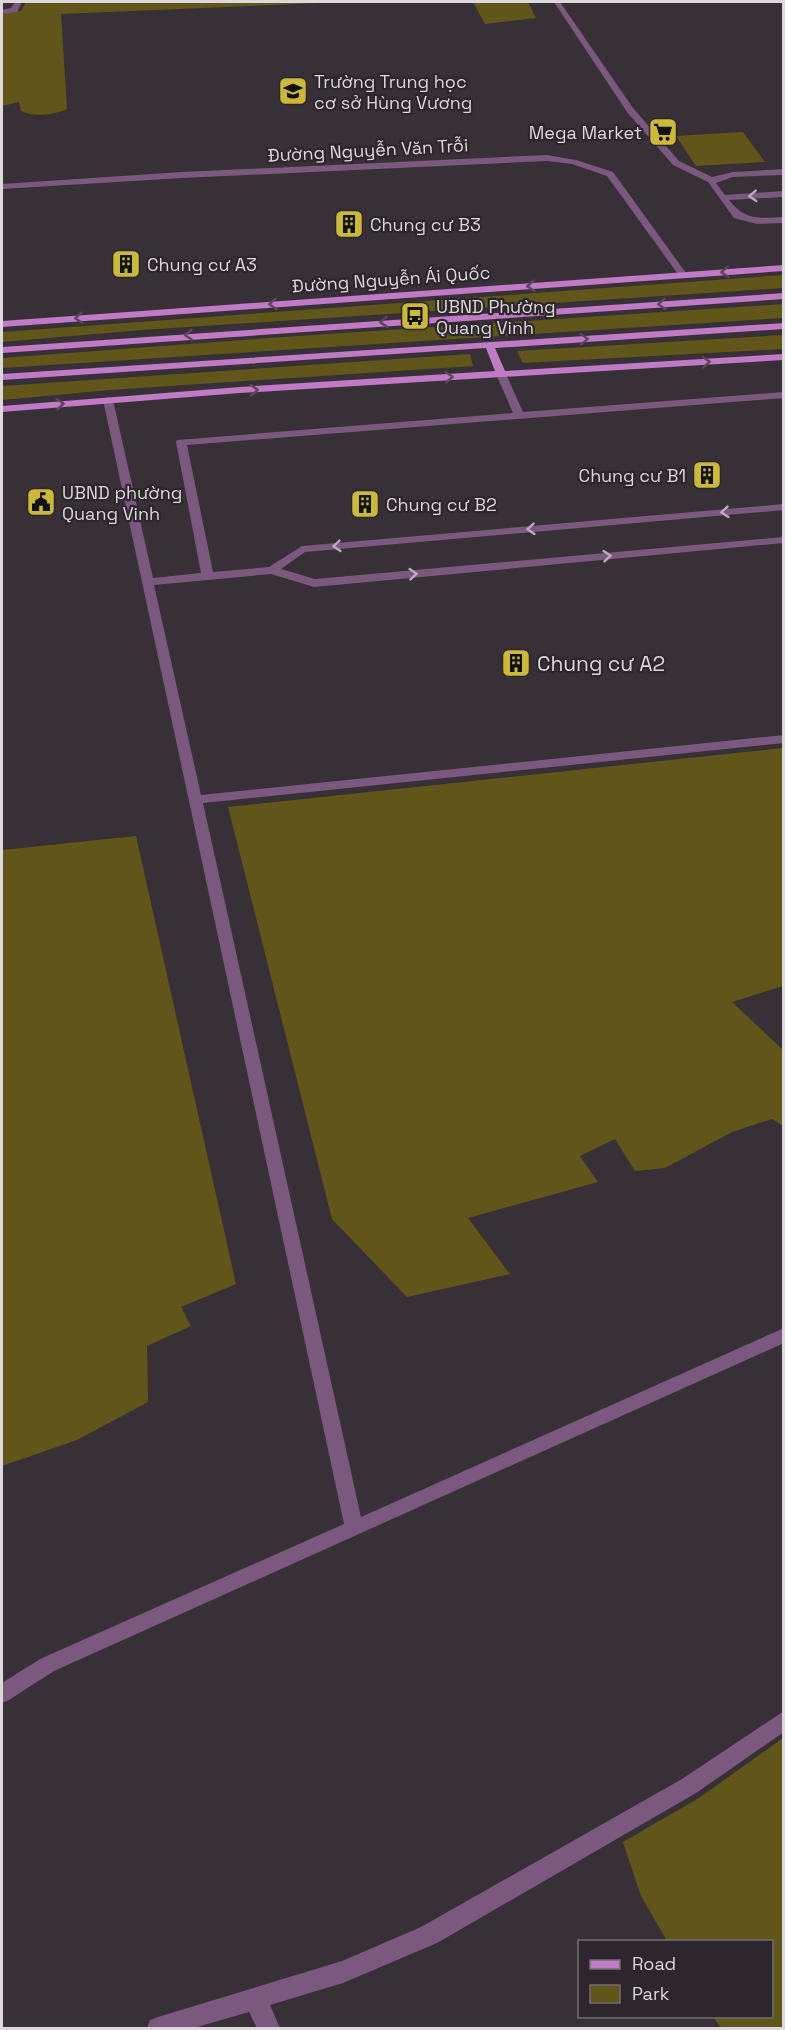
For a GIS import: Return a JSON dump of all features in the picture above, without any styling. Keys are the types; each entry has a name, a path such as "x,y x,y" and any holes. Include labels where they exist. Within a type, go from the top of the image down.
{"main road":[{"name":"Đường Nguyễn Ái Quốc","path":"2,324 783,268"},
{"name":"Đường Nguyễn Ái Quốc","path":"2,350 783,296"},
{"path":"2,377 783,326"},
{"path":"489,344 501,374"},
{"path":"2,409 108,400 783,357"}],"street":[{"path":"2,12 14,10 18,2"},
{"path":"557,2 630,110 676,163 711,180 736,216 757,221 783,220"},
{"name":"Đường Nguyễn Văn Trỗi","path":"2,187 547,158 573,162 609,174 683,274"},
{"path":"711,180 730,175 783,172"},
{"path":"722,198 783,194"},
{"path":"501,374 519,415"},
{"path":"208,577 181,442 783,395"},
{"path":"108,400 354,1528"},
{"path":"272,570 302,549 783,507"},
{"path":"148,582 272,570 314,583 783,540"},
{"path":"194,800 783,739"},
{"path":"2,1694 47,1665 750,1353 783,1335"},
{"path":"158,2028 344,1971 429,1935 689,1786 783,1720"},
{"path":"254,1998 269,2028"}],"green space":[{"path":"26,2 342,2 61,14 67,109 39,115 21,111 19,102 2,106 2,14 21,11"},
{"path":"473,2 528,2 536,18 485,24"},
{"path":"743,132 765,162 696,166 676,136"},
{"path":"783,275 783,288 142,330 2,342 2,332"},
{"path":"783,304 783,318 2,368 2,358"},
{"path":"783,335 783,349 523,363 517,351"},
{"path":"470,354 473,366 110,390 2,400 2,386"},
{"path":"783,748 783,986 732,1002 783,1050 783,1126 772,1119 732,1132 665,1168 635,1171 615,1139 580,1156 598,1182 468,1218 510,1274 407,1297 332,1219 228,807"},
{"path":"136,836 236,1284 181,1307 191,1326 147,1346 148,1402 77,1440 2,1466 2,850"},
{"path":"783,1738 783,2028 721,2028 714,2018 773,2018 773,1940 666,1940 641,1896 623,1842 699,1798"}],"place":[{"name":"Trường Trung học cơ sở Hùng Vương","path":"293,91"},
{"name":"Mega Market","path":"663,132"},
{"name":"Chung cư B3","path":"349,224"},
{"name":"Chung cư A3","path":"126,264"},
{"name":"UBND Phường Quang Vinh","path":"415,316"},
{"name":"Chung cư B1","path":"707,475"},
{"name":"UBND phường Quang Vinh","path":"41,502"},
{"name":"Chung cư B2","path":"365,504"},
{"name":"Chung cư A2","path":"516,663"}]}
